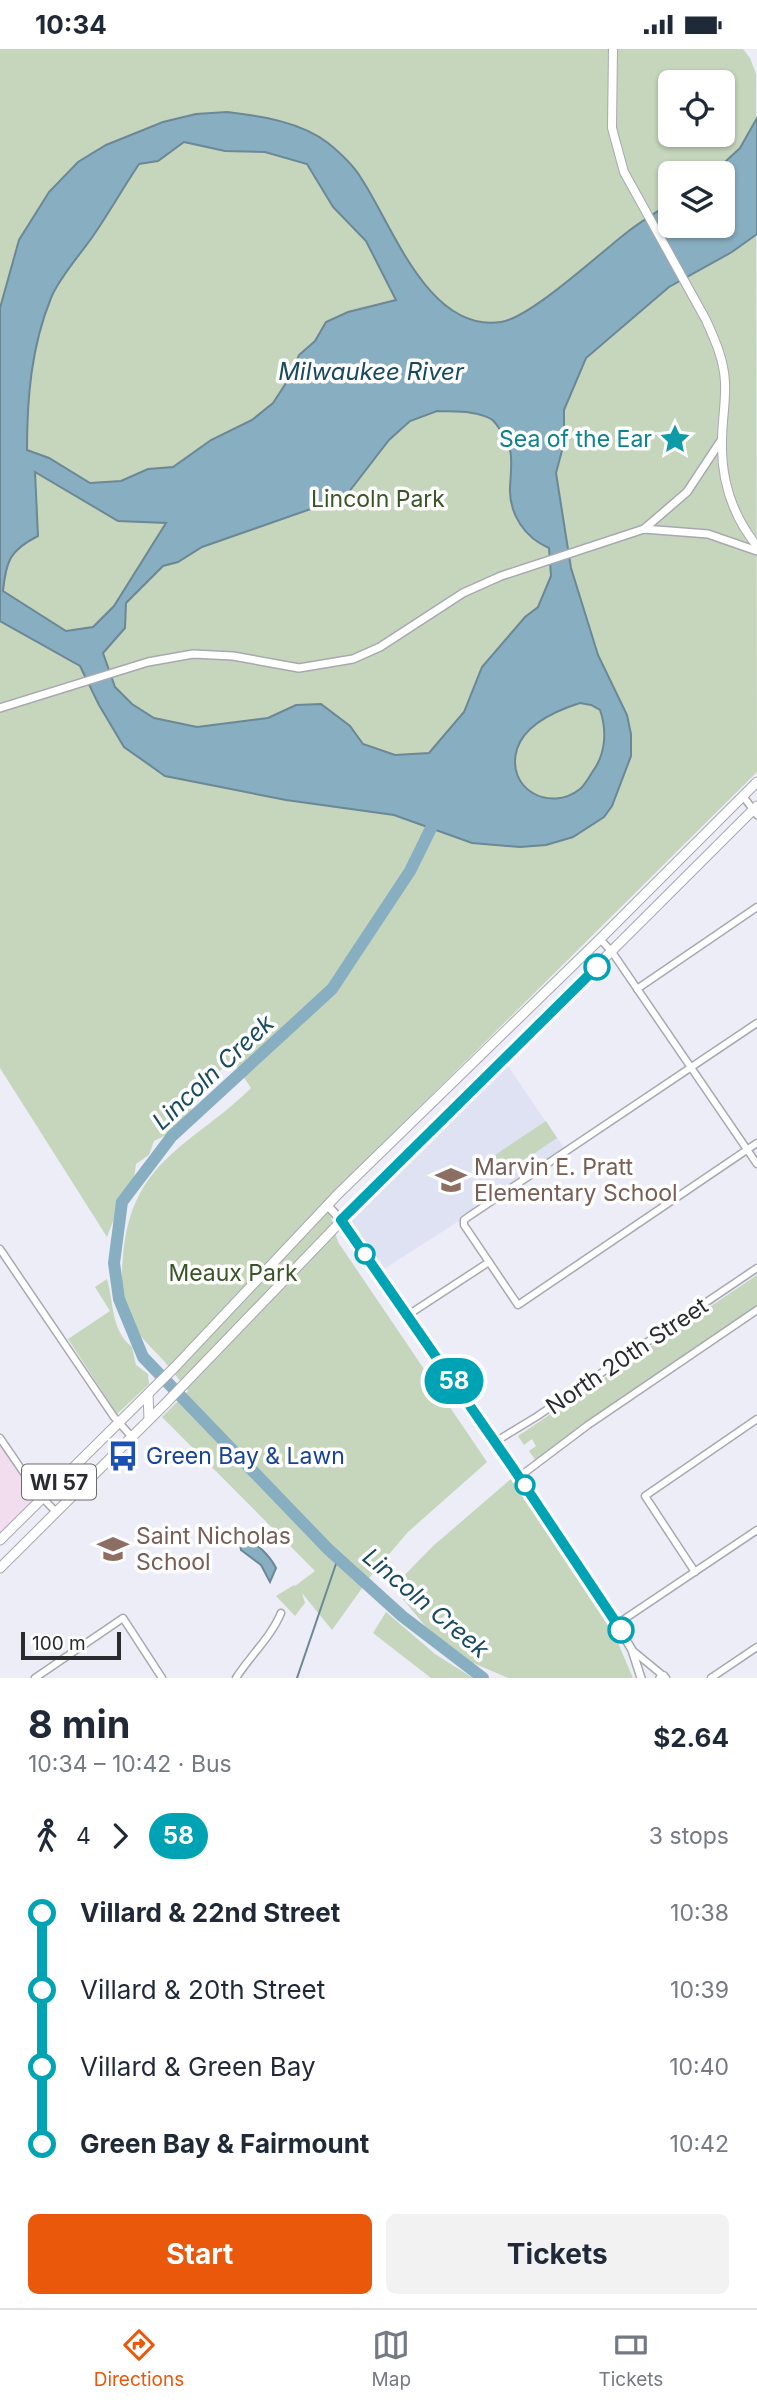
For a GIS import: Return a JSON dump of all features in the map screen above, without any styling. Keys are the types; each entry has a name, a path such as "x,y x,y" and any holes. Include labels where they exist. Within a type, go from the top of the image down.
{"main road":[{"path":"612,49 612,128 624,172 706,320 724,367 725,411 722,439 728,493 737,517 757,548"},
{"name":"WI 57","path":"0,1540 176,1367 327,1205 757,782"},
{"name":"WI 57","path":"0,1568 189,1380 341,1220 756,810"},
{"path":"149,1419 150,1392"}],"street":[{"path":"0,708 148,661 192,655 233,656 299,668 353,659 380,647 463,593 501,576 644,529 687,492 722,439"},
{"path":"644,529 708,534 757,548"},
{"path":"743,796 756,810"},
{"path":"637,989 757,908"},
{"path":"600,939 612,951 757,1164"},
{"path":"757,1023 464,1220 464,1225 518,1305 757,1143"},
{"path":"327,1205 341,1220 408,1315 617,1624 632,1650 641,1678"},
{"path":"0,1249 117,1423 131,1436"},
{"path":"408,1315 489,1262"},
{"name":"North 20th Street","path":"495,1442 757,1268"},
{"name":"North 20th Street","path":"519,1477 588,1425 757,1310"},
{"path":"695,1572 645,1496 757,1419"},
{"path":"0,1438 43,1499 56,1512"},
{"path":"617,1624 757,1530"},
{"path":"236,1678 275,1628 281,1613"},
{"path":"35,1678 123,1618 162,1678"},
{"path":"711,1678 757,1647"},
{"path":"632,1650 663,1677"}],"shaded area":[{"name":"Marvin E. Pratt Elementary School","path":"505,1062 564,1148 384,1269 353,1225 351,1217"},
{"path":"0,1438 43,1499 0,1541"}],"green space":[{"name":"Lincoln Park","path":"0,49 743,49 756,74 757,772 326,1200 338,1242 487,1462 408,1532 373,1573 332,1630 302,1593 305,1603 295,1616 276,1596 315,1571 162,1417 188,1391 135,1328 128,1315 123,1293 122,1264 128,1224 138,1198 151,1176 186,1142 251,1088 232,1060 196,1092 190,1114 166,1135 154,1141 149,1155 136,1164 134,1179 122,1198 107,1237 0,1068"},
{"path":"546,1121 557,1138 500,1176 489,1159"},
{"path":"757,1275 757,1307 622,1397 536,1461 529,1451 536,1446 532,1439 524,1445 518,1436"},
{"path":"107,1279 120,1333 132,1347 136,1365 148,1374 149,1384 117,1414 68,1339 110,1311 95,1287"},
{"path":"511,1479 615,1636 633,1678 508,1678 471,1662 426,1627 393,1587 433,1546"},
{"path":"386,1612 435,1654 473,1678 431,1678 373,1633"}],"water":[{"name":"Milwaukee River","path":"227,112 267,118 293,125 317,136 346,159 358,173 415,271 433,293 453,311 475,321 501,322 548,296 630,230 658,211 658,238 735,238 735,161 726,161 740,148 757,118 757,234 732,252 669,287 586,358 564,410 564,443 556,473 571,568 598,655 627,715 631,734 631,756 612,806 604,817 573,837 546,845 520,847 472,843 394,815 286,800 165,776 124,747 80,666 0,621 0,308 19,240 49,192 78,162 106,145 163,122 196,114","holes":["184,142 225,151 265,152 307,164 333,207 366,241 396,300 348,312 326,322 315,341 299,355 288,380 273,403 252,420 211,440 173,467 148,469 121,481 90,483 49,458 27,450 29,392 39,335 59,283 139,164 158,161","437,411 472,413 494,421 510,451 512,507 526,531 540,544 549,548 551,576 538,607 525,617 482,667 464,712 429,753 395,755 363,744 350,726 321,704 296,705 268,718 197,727 154,718 132,704 115,687 103,653 125,628 126,603 163,566 178,562 202,547 345,497 389,440 410,421","35,472 118,521 166,523 114,606 93,627 66,631 3,591 11,557 21,546 38,536","580,703 600,710 604,725 601,757 587,781 568,796 556,799 533,793 524,786 515,763 521,740 543,719"]},
{"path":"244,1537 258,1546 276,1568 270,1582 261,1565 241,1550 240,1543"}],"waterway":[{"name":"Lincoln Creek","path":"438,814 410,871 332,989 172,1136 122,1202 114,1263 119,1299 143,1357 328,1549 402,1616 483,1678"},
{"path":"297,1678 338,1558"}],"bus line":[{"name":"58","path":"597,967 341,1220 513,1468 621,1630"}],"place":[{"name":"Sea of the Ear","path":"675,439"},
{"name":"Marvin E. Pratt Elementary School","path":"451,1180"},
{"name":"Green Bay & Lawn","path":"123,1456"},
{"name":"Saint Nicholas School","path":"113,1549"}],"park label":[{"name":"Meaux Park","path":"233,1273"}]}
